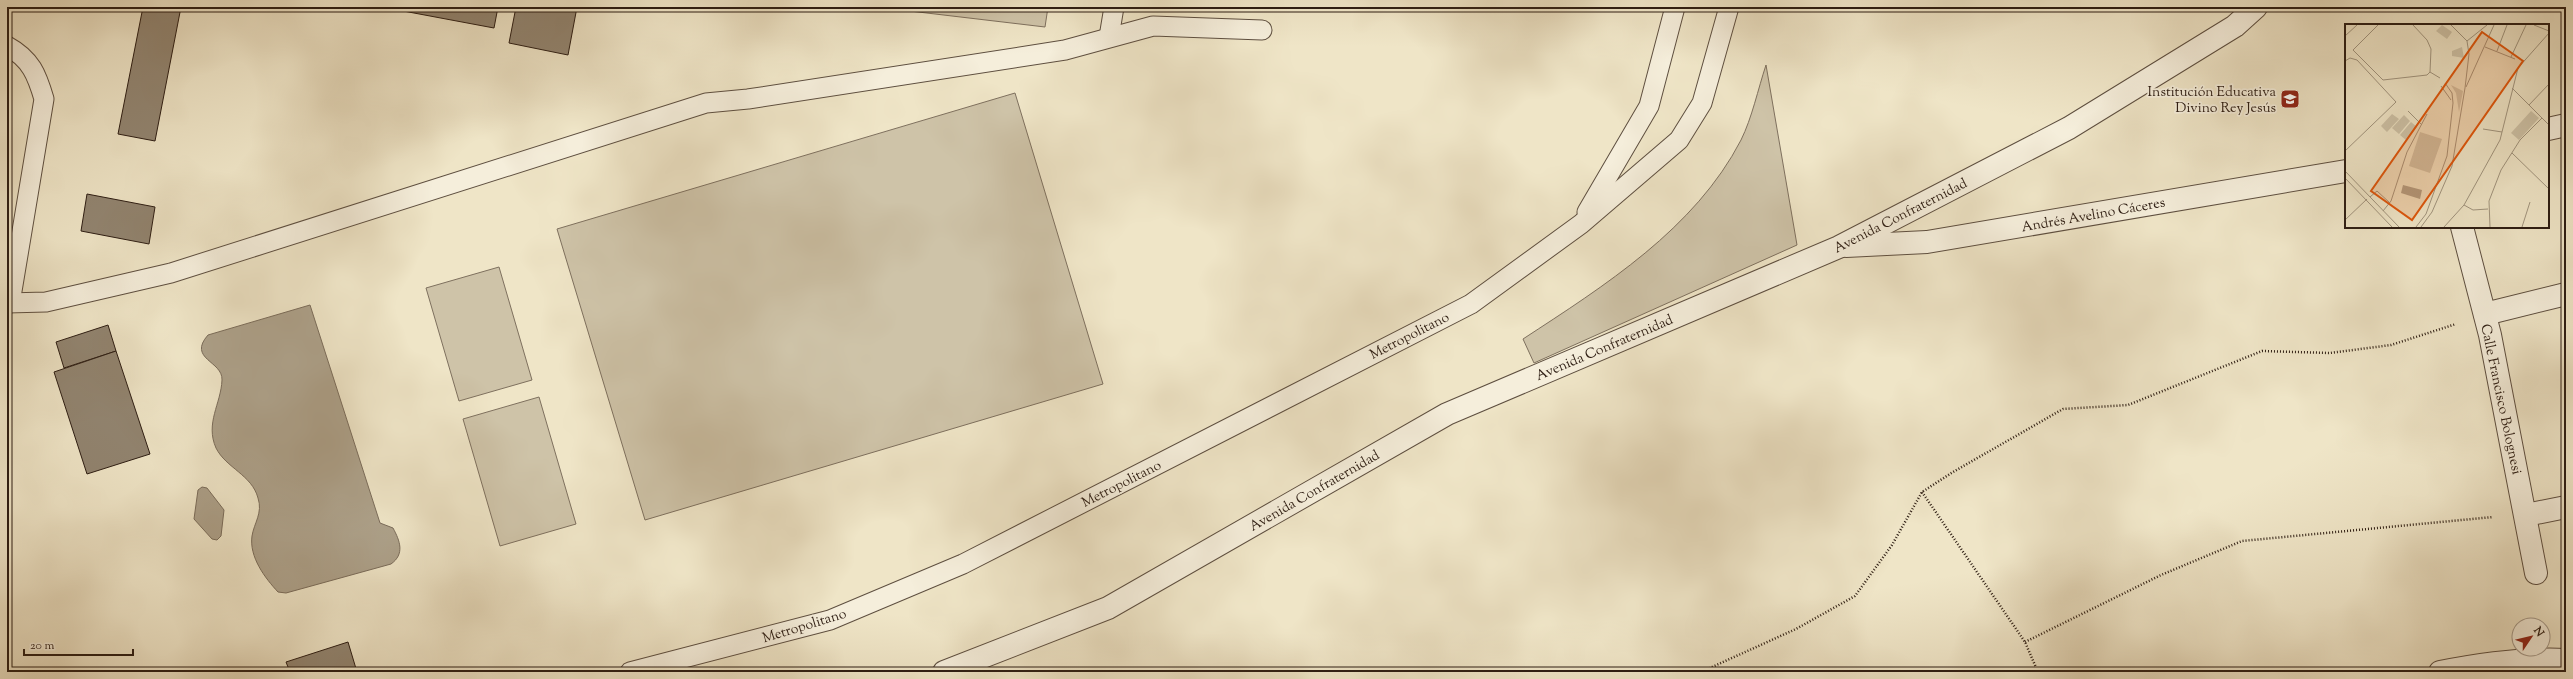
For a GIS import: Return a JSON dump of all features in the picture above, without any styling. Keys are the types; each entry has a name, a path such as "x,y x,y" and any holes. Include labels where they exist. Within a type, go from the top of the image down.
{"street":[{"name":"Avenida Confraternidad","path":"944,672 1108,608 1447,414 1838,246 2069,128 2234,26 2256,7"},
{"path":"2549,129 2566,125"},
{"name":"Andrés Avelino Cáceres","path":"1838,246 1927,242 2345,171"},
{"name":"Calle Francisco Bolognesi","path":"2462,228 2485,314 2526,515 2536,573"},
{"path":"2485,314 2566,294"},
{"path":"2526,515 2566,507"},
{"path":"2440,672 2466,667 2550,659 2566,660"}],"lane":[{"path":"1109,36 1114,7"},
{"name":"Metropolitano","path":"1580,224 1648,106 1675,7"},
{"name":"Metropolitano","path":"630,672 830,620 963,564 1471,304 1580,224 1679,140 1702,103 1729,7"},
{"path":"7,46 15,50 36,71 44,99 8,303 46,302 171,273 706,103 748,99 1065,50 1109,36 1153,26 1262,30"}],"path":[{"path":"1701,672 1796,628 1855,596 1892,545 1922,492 1953,472 2063,410 2128,405 2262,351 2330,353 2392,345 2485,314"},
{"path":"1922,492 2025,642 2038,672"},
{"path":"2025,642 2161,575 2242,541 2526,515"}],"shaded area":[{"path":"876,7 1048,7 1045,27"},
{"path":"1766,65 1797,245 1534,363 1523,339 1585,298 1645,253 1673,228 1699,201 1722,172 1745,131 1752,113"},
{"path":"1015,93 1103,384 645,520 557,229"},
{"path":"499,267 532,380 459,401 426,288"},
{"path":"310,305 380,523 393,528 398,538 400,552 391,564 286,593 278,592 263,574 255,559 252,536 258,518 259,503 255,490 245,477 220,455 216,448 212,430 222,380 221,374 217,368 203,355 201,349 208,335"},
{"path":"539,397 576,524 500,546 463,419"},
{"path":"202,487 207,488 224,510 221,536 217,540 212,539 194,519 198,490"}],"building":[{"path":"143,7 181,7 155,141 118,134"},
{"path":"382,7 498,7 494,28"},
{"path":"516,7 577,7 568,55 509,43"},
{"path":"87,194 155,207 149,244 81,231"},
{"path":"108,325 116,351 64,368 56,342"},
{"path":"116,351 150,454 87,474 54,372"},
{"path":"348,642 357,672 290,672 286,662"}],"place":[{"name":"Institución Educativa Divino Rey Jesús","path":"2290,99"}]}
